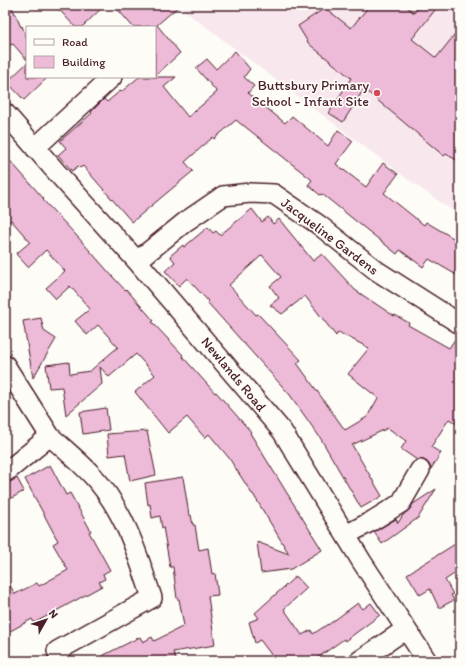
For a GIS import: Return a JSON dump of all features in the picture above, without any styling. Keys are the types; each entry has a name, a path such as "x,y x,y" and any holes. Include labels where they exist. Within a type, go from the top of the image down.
{"street":[{"path":"35,148 111,78"},
{"name":"Newlands Road","path":"5,113 59,176 137,261 282,431 362,562 427,661"},
{"name":"Jacqueline Gardens","path":"137,261 185,222 223,196 250,193 274,194 320,225 377,271 460,324"},
{"path":"5,365 50,436 92,475 107,493 119,511 137,551 152,598 57,651 62,661"},
{"path":"5,472 12,468 50,436"},
{"path":"346,535 401,503 420,470"},
{"path":"359,661 406,629"}],"shaded area":[{"name":"Buttsbury Primary School - Infant Site","path":"185,5 460,5 460,216 406,178 182,9"}],"building":[{"path":"5,5 11,5 26,36 26,59 13,44 5,47"},
{"path":"55,5 105,5 83,26 74,26"},
{"path":"114,5 180,5 157,25 180,53 156,75 156,26 132,26"},
{"path":"370,5 405,5 414,13 421,5 439,5 412,39 436,58 460,28 460,162 446,154 444,156 364,89 343,122 329,113 351,78 309,44 298,26 325,8 351,28"},
{"path":"235,51 250,69 244,77 254,86 248,93 285,123 292,116 328,146 338,130 353,141 336,164 366,187 383,163 398,174 384,193 424,225 426,222 460,242 460,277 429,259 423,267 400,250 397,254 322,194 320,195 308,185 312,180 236,120 214,139 213,137 185,162 193,171 132,222 83,166 80,168 78,166 72,171 58,155 66,148 60,141 92,113 91,112 104,99 107,102 138,78 176,77 164,87 188,117 217,92 196,68 207,59 216,69"},
{"path":"26,64 26,78 47,78 24,100 7,82"},
{"path":"5,155 44,199 43,200 125,290 126,289 154,321 152,322 251,432 250,433 322,550 291,569 261,573 257,542 289,554 253,494 229,458 209,434 205,438 187,417 168,433 135,392 155,375 136,354 109,377 100,367 102,384 66,415 62,387 49,388 46,365 69,362 70,374 90,371 118,347 98,325 87,335 75,321 90,309 70,286 56,299 46,288 65,271 46,250 28,267 16,254 30,242 11,220 5,225"},
{"path":"252,209 262,222 268,217 273,224 279,219 313,261 322,254 355,290 394,316 395,315 409,323 408,325 449,348 458,335 460,335 460,426 449,419 431,447 441,453 431,469 426,461 420,459 417,460 401,449 406,441 388,428 352,445 382,496 361,508 321,439 290,395 187,278 179,286 165,271 175,262 170,256 183,245 184,247 208,227 213,233 216,231 220,235","holes":["262,255 281,277 270,286 279,298 270,305 282,314 305,296 336,336 338,332 369,348 348,374 378,398 367,417 345,430 297,363 301,360 258,314 256,315 229,285"]},
{"path":"41,318 44,331 56,339 33,378 23,321"},
{"path":"106,408 109,430 83,434 80,412"},
{"path":"147,431 156,475 130,481 125,454 109,456 107,434"},
{"path":"50,465 66,495 70,493 110,570 103,574 105,579 99,582 102,586 34,623 32,619 5,634 5,577 15,594 37,583 39,586 68,570 53,544 58,541 25,479"},
{"path":"183,477 189,515 191,515 193,525 195,525 199,550 208,548 212,574 215,573 218,595 208,596 215,645 173,652 177,661 92,661 140,637 143,642 152,637 154,641 184,626 179,599 177,599 173,567 170,567 160,516 152,518 150,504 148,505 145,483"},
{"path":"17,478 24,491 5,502 5,485"},
{"path":"436,489 418,518 382,544 374,532 396,519 398,523 413,504"},
{"path":"460,541 460,570 445,580 453,594 451,595 454,600 439,608 430,589 420,595 407,574"},
{"path":"296,576 307,588 284,609 302,635 311,630 313,634 358,603 363,609 371,603 380,615 345,641 344,639 313,661 276,661 260,640 255,643 249,622 259,618 255,613"}],"place":[{"name":"Buttsbury Primary School - Infant Site","path":"377,93"}]}
